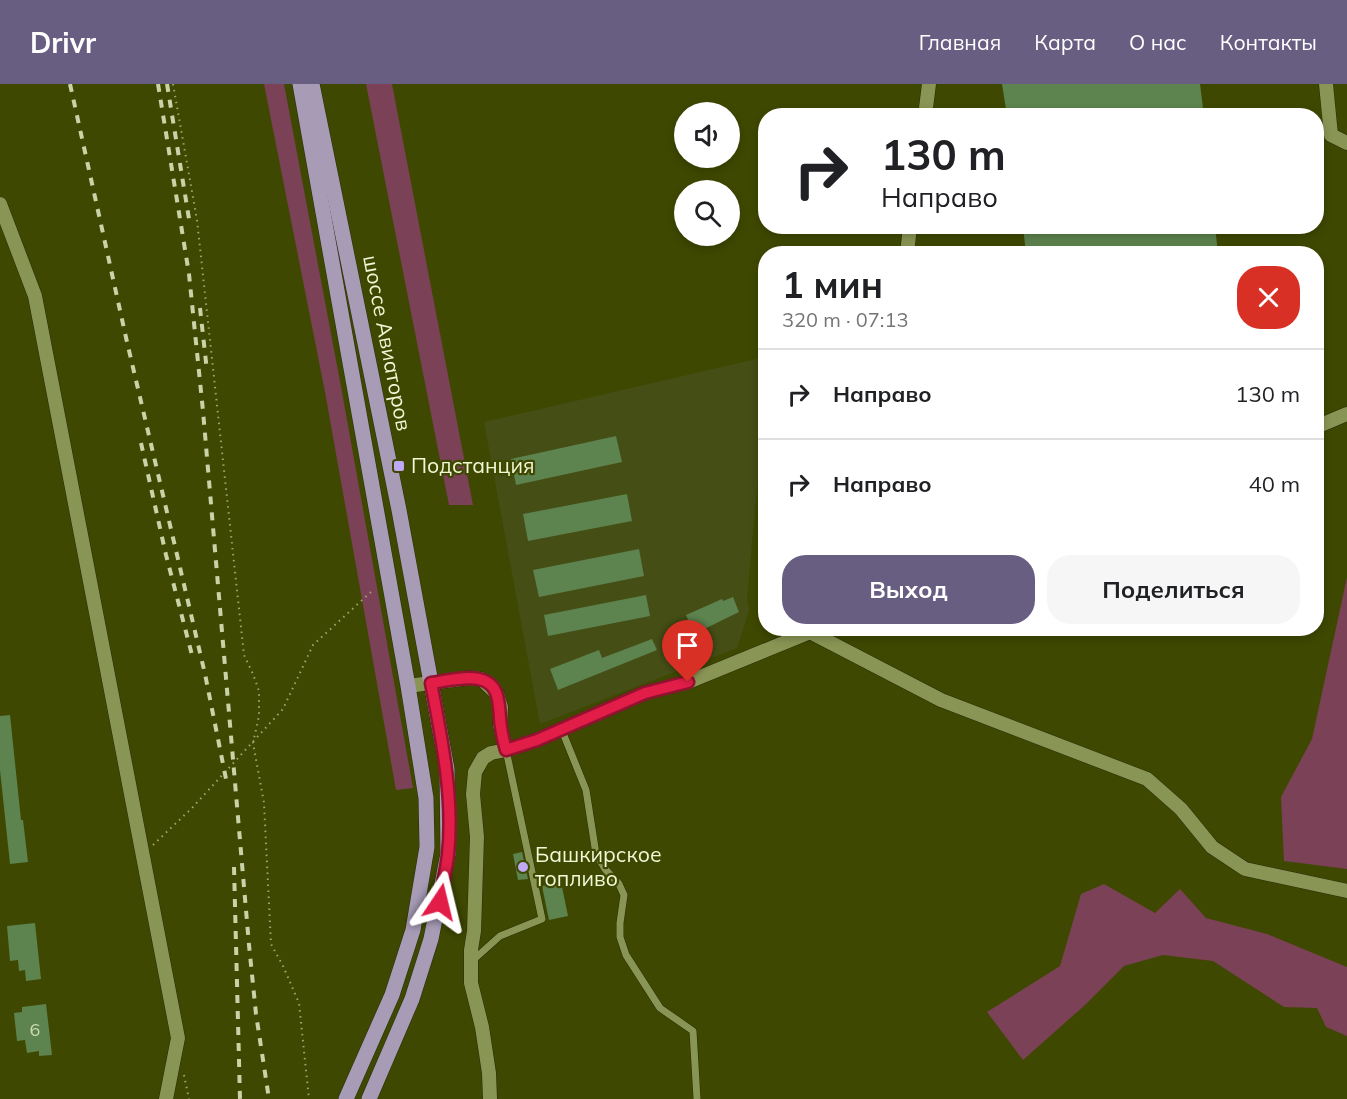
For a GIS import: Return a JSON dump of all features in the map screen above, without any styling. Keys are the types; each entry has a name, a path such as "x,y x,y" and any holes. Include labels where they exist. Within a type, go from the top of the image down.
{"main road":[{"name":"шоссе Авиаторов","path":"300,84 426,798 425,858 410,941 392,995 346,1099"},
{"name":"шоссе Авиаторов","path":"312,84 396,498 447,770 448,854 431,939 412,999 369,1099"}],"street":[{"path":"926,108 929,84"},
{"path":"1326,84 1331,135 1347,143"},
{"path":"1,213 35,296 178,1038 166,1099"},
{"path":"1324,424 1347,414"},
{"path":"490,1099 489,1073 482,1027 471,983 477,837 473,794 475,772 483,758 491,753 537,740 645,693 688,682 803,636"},
{"path":"824,636 940,700 1147,779 1181,809 1212,847 1245,869 1347,891"},
{"path":"408,686 469,678 482,679 498,694 501,707 500,725 506,750"}],"lane":[{"path":"563,733 586,790 597,854 605,869 619,884 624,895 620,937 626,955 660,1008 693,1031 697,1099"},
{"path":"471,961 500,936 542,920 506,750"}],"path":[{"path":"173,84 200,241 244,655 259,691 259,716 252,742 264,803 271,944 299,1003 309,1099"},
{"path":"142,856 192,808 283,709 313,645 372,591"}],"shaded area":[{"path":"264,84 284,84 413,788 396,790 325,392"},
{"path":"366,84 392,84 473,505 449,505"},
{"path":"758,359 758,479 747,599 749,611 737,648 540,724 484,422"},
{"path":"1347,577 1347,869 1284,861 1281,797 1312,739"},
{"path":"1104,884 1155,913 1180,889 1206,918 1267,934 1347,967 1347,1036 1326,1027 1317,1008 1284,1007 1213,961 1163,955 1124,966 1085,1005 1023,1060 987,1012 1060,966 1081,894"}],"building":[{"path":"1002,84 1200,84 1203,108 1006,108"},
{"path":"1024,234 1216,234 1217,246 1025,246"},
{"path":"616,436 622,462 516,485 511,459"},
{"path":"627,494 632,521 528,541 523,514"},
{"path":"639,549 644,576 539,597 533,570"},
{"path":"646,595 650,616 548,636 544,615"},
{"path":"733,597 739,612 694,634 686,615 722,599 723,601"},
{"path":"652,639 657,650 558,690 550,669 599,650 602,658"},
{"path":"10,715 21,820 23,820 28,862 10,864 0,770 0,716"},
{"path":"522,852 528,879 518,880 513,854"},
{"path":"561,882 568,916 549,920 542,886"},
{"path":"35,923 41,979 26,981 25,970 19,971 18,960 10,961 7,926"},
{"path":"46,1004 52,1055 39,1056 39,1051 27,1053 25,1040 17,1041 14,1013 22,1012 22,1007"}],"railway":[{"path":"70,84 127,342 205,674 227,784"},
{"path":"158,84 189,274 249,945 256,1014 269,1099"},
{"path":"167,84 190,225"},
{"path":"200,308 207,371"},
{"path":"141,443 166,555 192,655"},
{"path":"234,867 240,1099"}],"place":[{"name":"Подстанция","path":"399,466"},
{"name":"Башкирское топливо","path":"523,867"}],"route":[{"path":"440,902 448,854 447,770 431,683 469,678 482,679 491,687 498,694 501,707 500,725 506,750 537,740 645,693 688,682"}]}
